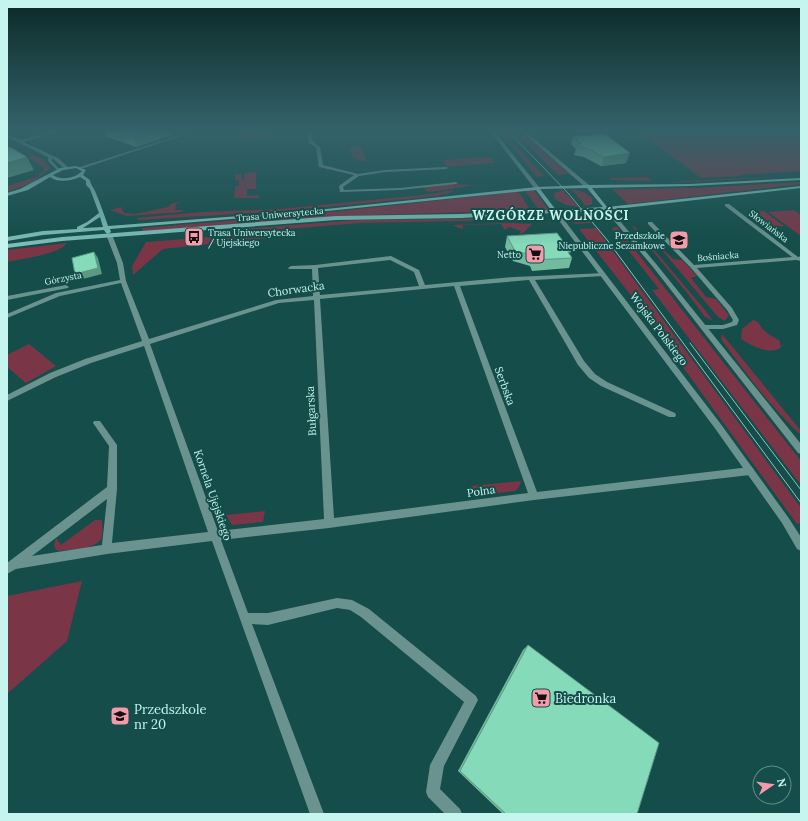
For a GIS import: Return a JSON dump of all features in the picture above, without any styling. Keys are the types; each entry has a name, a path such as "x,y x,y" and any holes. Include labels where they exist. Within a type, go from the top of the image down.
{"main road":[{"path":"22,190 61,169"},
{"path":"7,195 80,175 84,171 81,169"},
{"name":"Kornela Ujejskiego","path":"80,175 88,181 88,185 92,189 110,237"},
{"path":"51,176 52,178 58,180"},
{"path":"67,179 88,185"},
{"path":"587,186 690,185 801,179"},
{"path":"587,186 608,209 801,187"},
{"name":"Trasa Uniwersytecka","path":"7,239 106,227 317,211 537,188 587,186"},
{"name":"Wojska Polskiego","path":"537,188 556,213"},
{"name":"Trasa Uniwersytecka","path":"7,246 62,239 110,237 336,218 556,213 608,209"},
{"path":"75,230 89,223 102,213"}],"street":[{"path":"335,169 358,175 385,171 419,169"},
{"name":"Wojska Polskiego","path":"523,169 537,188"},
{"path":"568,169 587,186"},
{"path":"358,175 344,184 341,187 342,191 400,189 456,183"},
{"name":"Słowiańska","path":"727,205 800,259"},
{"path":"608,209 801,450"},
{"name":"Wojska Polskiego","path":"556,213 604,274 750,471 801,546"},
{"path":"650,223 693,267"},
{"name":"Kornela Ujejskiego","path":"110,237 120,263 122,279 146,342 244,618 317,814"},
{"path":"291,268 315,267 391,258 417,271 422,287"},
{"name":"Bośniacka","path":"693,267 800,259"},
{"name":"Bułgarska","path":"315,267 329,523"},
{"name":"Bośniacka","path":"693,267 730,309 736,320 735,323 728,326 703,327"},
{"name":"Chorwacka","path":"7,398 53,375 88,361 271,302 456,284 604,274"},
{"path":"531,278 581,363 592,376 604,384 672,415"},
{"path":"7,316 58,294 122,279"},
{"name":"Górzysta","path":"7,298 122,279"},
{"name":"Serbska","path":"456,284 534,496"},
{"path":"97,423 113,445 112,489 107,549"},
{"name":"Polna","path":"11,566 107,549 750,471"},
{"path":"11,566 112,489"},
{"path":"244,618 268,618 337,603 352,605 365,613 472,700 437,765 433,792 455,814"}],"shaded area":[{"path":"43,169 48,169 34,182 7,192 7,186 40,176 38,174 44,172"},
{"path":"531,169 538,169 544,176 537,177"},
{"path":"552,169 564,169 569,174 558,175"},
{"path":"689,169 801,169 801,171 701,178"},
{"path":"256,172 256,189 247,189 247,196 259,195 259,198 234,198 235,186 239,186 239,181 235,180 235,174 242,174 242,180 244,180 244,173"},
{"path":"801,176 669,183 684,181"},
{"path":"647,177 652,181 611,180 611,178"},
{"path":"801,182 801,184 628,204 612,189 697,188"},
{"path":"443,184 475,185 430,192 426,191 424,187"},
{"path":"571,189 584,192 592,198 592,204 586,206"},
{"path":"452,190 453,192 437,196 287,211 138,220 137,218 202,212 281,209 431,194"},
{"path":"534,190 548,210 539,210 525,191"},
{"path":"563,190 579,207 566,205 555,199 554,193"},
{"path":"517,192 521,195 530,210 339,216 143,231 142,228 320,213"},
{"path":"185,200 176,204 175,210 184,210 181,212 127,216 110,210 121,207 124,213 135,214 168,207 171,204"},
{"path":"794,210 801,215 801,236 768,212"},
{"path":"764,211 784,226 770,227 751,212"},
{"path":"584,214 592,223 575,224 569,215"},
{"path":"534,218 534,221 506,220 360,223 227,234 227,230 358,220"},
{"path":"508,223 532,224 523,233 519,234 521,231 509,227 505,230 501,224 463,225 463,229 453,225"},
{"path":"632,226 635,227 713,321 705,317"},
{"path":"617,227 801,461 801,485 652,290 659,289 613,231 612,229"},
{"path":"596,228 801,508 801,523 797,524 629,293 579,229"},
{"path":"264,233 268,234 269,238 163,249 133,275 132,266 146,242"},
{"path":"661,242 664,245 660,246 673,259 682,260 697,276 691,278 706,297 716,299 729,315 725,321 718,317 656,243"},
{"path":"67,243 63,247 49,253 7,262 7,250"},
{"path":"753,320 757,322 768,334 779,340 781,347 772,351 761,349 741,339 742,329"},
{"path":"722,334 801,431 801,435 769,402 721,339"},
{"path":"29,344 56,366 26,383 7,367 7,355"},
{"path":"521,481 519,487 515,491 473,496 471,486"},
{"path":"265,511 263,522 232,525 226,515"},
{"path":"95,520 102,520 102,536 100,541 84,548 59,551 56,550 54,545 56,538 61,545"},
{"path":"82,581 67,641 7,694 7,596"}],"building":[{"path":"557,233 571,252 568,252 572,258 535,260 532,255 515,251 507,236"},
{"path":"94,252 98,268 75,274 72,258"},
{"name":"Biedronka","path":"528,645 659,743 637,814 506,814 460,771"}],"tram line":[{"path":"545,169 568,193 608,241 801,503"},
{"path":"690,343 801,490"}],"place":[{"name":"Trasa Uniwersytecka / Ujejskiego","path":"194,237"},
{"name":"Przedszkole Niepubliczne Sezamkowe","path":"679,240"},
{"name":"Netto","path":"535,254"},
{"name":"Biedronka","path":"541,698"},
{"name":"Przedszkole nr 20","path":"120,716"}],"district":[{"name":"WZGÓRZE WOLNOŚCI","path":"551,215"}]}
